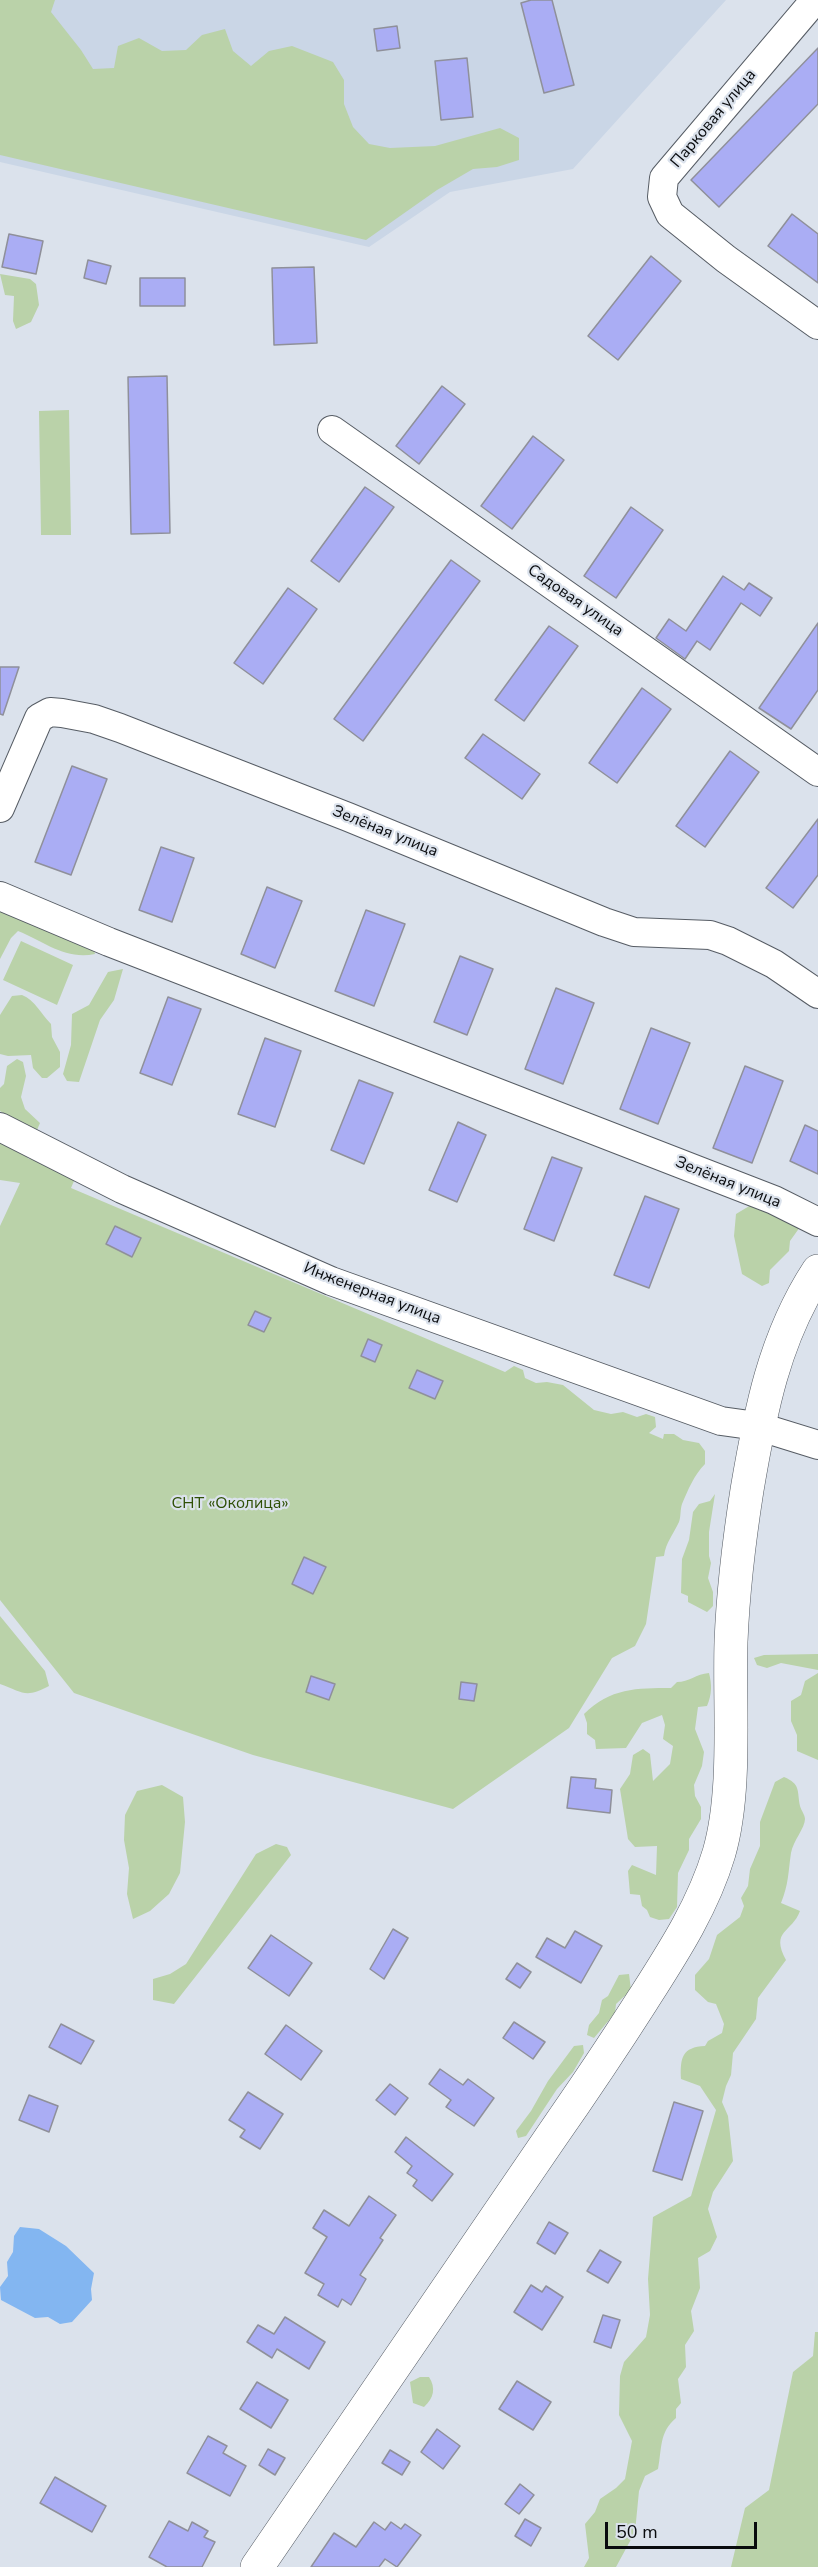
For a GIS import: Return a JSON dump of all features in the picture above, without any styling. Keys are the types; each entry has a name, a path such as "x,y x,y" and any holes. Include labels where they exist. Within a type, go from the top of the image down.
{"main road":[{"path":"257,2567 607,2055 684,1936 703,1895 718,1854 726,1822 731,1714 731,1642 736,1568 757,1426 780,1343 791,1317 818,1271"}],"street":[{"name":"Парковая улица","path":"815,0 664,178 662,197 670,214 818,325"},
{"name":"Садовая улица","path":"332,430 818,772"},
{"name":"Зелёная улица","path":"0,808 39,718 50,712 94,719 230,769 604,922 634,932 704,934 728,941 774,964 818,994"},
{"name":"Зелёная улица","path":"0,896 109,942 774,1200 818,1222"},
{"name":"Инженерная улица","path":"0,1127 122,1189 331,1281 722,1421 757,1426 818,1445"}],"shaded area":[{"path":"0,0 726,0 573,169 450,192 369,247 0,162"}],"green space":[{"path":"0,0 55,0 51,12 93,69 114,68 118,46 139,38 162,51 186,50 202,35 225,29 233,51 251,66 269,51 292,46 333,62 344,80 344,104 353,127 369,144 390,148 435,146 500,128 519,138 519,160 497,167 473,169 437,190 366,240 0,155"},
{"path":"0,274 30,279 36,284 39,305 31,322 16,329 13,321 14,296 5,295"},
{"path":"69,410 71,535 41,535 39,411"},
{"path":"0,903 92,943 95,954 65,952 18,931 11,938 0,959"},
{"path":"21,941 73,965 57,1005 3,980"},
{"path":"123,969 114,1000 100,1020 79,1082 67,1081 63,1074 71,1045 72,1014 89,1005 108,972"},
{"path":"22,995 34,1004 51,1024 52,1037 60,1052 60,1067 47,1078 42,1078 33,1068 31,1055 0,1054 0,1015 12,996"},
{"path":"17,1059 23,1062 26,1076 21,1097 25,1109 40,1123 37,1130 0,1111 0,1088 4,1084 7,1066"},
{"name":"СНТ «Околица»","path":"0,1142 19,1149 29,1159 42,1159 74,1181 71,1188 505,1372 514,1366 523,1370 525,1378 536,1383 547,1382 563,1385 594,1410 611,1414 623,1412 637,1417 646,1414 655,1417 656,1427 649,1433 663,1439 664,1434 674,1434 683,1440 699,1443 705,1451 705,1464 694,1478 681,1506 679,1522 664,1556 656,1557 646,1624 635,1646 612,1658 569,1728 453,1809 253,1755 74,1693 0,1600 0,1226 20,1183 0,1180"},
{"path":"754,1194 800,1227 790,1241 789,1251 770,1270 769,1283 762,1286 742,1274 734,1236 736,1214 751,1205"},
{"path":"715,1494 709,1532 711,1563 708,1578 713,1592 713,1606 707,1612 688,1602 688,1596 681,1593 682,1559 689,1540 693,1512 699,1504 710,1501"},
{"path":"0,1616 45,1671 49,1686 24,1693 0,1684"},
{"path":"818,1654 818,1670 781,1663 767,1668 757,1665 754,1658 764,1655"},
{"path":"709,1673 710,1697 707,1706 698,1707 695,1729 704,1752 702,1766 694,1785 695,1796 701,1807 701,1819 689,1839 689,1850 678,1873 677,1907 669,1919 659,1920 650,1917 642,1906 640,1895 630,1894 628,1871 632,1865 656,1875 657,1846 635,1847 628,1839 620,1789 630,1774 633,1755 643,1749 650,1754 653,1781 670,1764 673,1746 663,1739 665,1725 662,1715 642,1723 626,1748 596,1749 595,1740 587,1734 584,1714 594,1705 614,1694 635,1689 671,1688 677,1682"},
{"path":"818,1673 818,1760 797,1751 797,1735 791,1721 791,1701 801,1695 805,1681"},
{"path":"784,1777 796,1785 805,1819 792,1848 787,1884 781,1903 800,1911 781,1937 780,1943 786,1960 758,1998 756,2019 733,2053 731,2075 722,2102 728,2116 733,2161 713,2192 708,2209 717,2237 710,2251 698,2258 700,2288 691,2311 694,2331 685,2345 686,2367 678,2379 681,2403 676,2409 676,2418 664,2435 658,2469 645,2476 639,2491 635,2532 616,2567 584,2567 589,2558 585,2524 595,2512 600,2499 625,2479 632,2441 619,2415 620,2376 624,2362 646,2337 650,2315 648,2279 653,2217 691,2196 716,2110 700,2086 681,2079 682,2060 687,2051 705,2046 708,2041 722,2033 724,2024 716,2004 708,2002 695,1990 695,1975 709,1959 717,1935 740,1917 744,1906 741,1898 748,1886 750,1869 760,1846 760,1822 775,1782"},
{"path":"162,1785 183,1797 185,1822 180,1873 169,1894 150,1911 133,1919 127,1894 129,1868 124,1840 125,1815 137,1791"},
{"path":"276,1844 287,1847 291,1855 174,2004 153,2000 153,1979 170,1974 186,1964 256,1854"},
{"path":"629,1974 631,1990 616,2004 615,2013 594,2038 587,2035 589,2025 599,2013 602,2000 608,1996 619,1975"},
{"path":"583,2045 584,2053 573,2072 557,2089 526,2136 518,2138 516,2131 531,2111 548,2081 574,2046"},
{"path":"815,2332 818,2332 818,2567 731,2567 745,2508 769,2490 793,2372 813,2356"},
{"path":"420,2377 429,2377 433,2389 430,2400 424,2407 413,2403 410,2382"}],"water":[{"path":"20,2227 39,2229 66,2246 94,2273 91,2289 92,2300 72,2322 60,2324 48,2317 35,2318 1,2300 0,2287 8,2276 7,2262 13,2252 14,2236"}],"building":[{"path":"531,0 552,0 574,85 544,93 521,3"},
{"path":"397,26 400,48 377,51 374,29"},
{"path":"818,48 818,104 719,207 691,180"},
{"path":"467,58 473,117 441,120 435,61"},
{"path":"792,214 818,234 818,283 768,246"},
{"path":"9,234 43,241 36,274 2,267"},
{"path":"651,256 681,281 618,360 588,336"},
{"path":"88,260 111,266 106,284 84,278"},
{"path":"314,267 317,343 274,345 272,268"},
{"path":"140,278 185,278 185,306 140,306"},
{"path":"167,376 170,533 131,534 128,377"},
{"path":"442,386 465,404 419,464 396,446"},
{"path":"533,436 564,460 512,529 481,506"},
{"path":"365,487 394,507 339,582 311,561"},
{"path":"631,507 663,530 616,598 584,576"},
{"path":"451,560 480,581 363,741 334,719"},
{"path":"723,576 744,590 749,583 772,598 760,616 741,603 710,650 697,641 685,659 656,638 669,619 686,631"},
{"path":"288,588 317,609 263,684 234,663"},
{"path":"818,623 818,690 791,729 759,708"},
{"path":"549,626 578,646 524,721 495,700"},
{"path":"0,667 19,667 3,715 0,714"},
{"path":"642,688 671,709 617,783 589,763"},
{"path":"483,734 540,774 522,799 465,758"},
{"path":"730,751 759,772 705,847 676,826"},
{"path":"72,766 107,779 71,875 35,862"},
{"path":"818,819 818,875 793,908 766,888"},
{"path":"161,847 194,858 172,922 139,910"},
{"path":"267,887 302,901 275,968 241,954"},
{"path":"366,910 405,924 374,1006 335,991"},
{"path":"460,956 493,969 467,1035 434,1022"},
{"path":"556,988 594,1003 563,1084 525,1069"},
{"path":"168,997 201,1009 172,1085 140,1073"},
{"path":"651,1028 690,1043 658,1124 620,1109"},
{"path":"265,1038 301,1051 275,1127 238,1114"},
{"path":"745,1066 783,1081 752,1163 713,1148"},
{"path":"359,1080 393,1093 364,1164 331,1150"},
{"path":"458,1122 486,1135 457,1202 429,1190"},
{"path":"805,1125 818,1131 818,1174 790,1161"},
{"path":"552,1157 582,1168 554,1241 524,1229"},
{"path":"645,1196 679,1209 649,1288 614,1275"},
{"path":"115,1226 141,1238 132,1257 106,1244"},
{"path":"255,1311 271,1318 264,1332 248,1325"},
{"path":"368,1339 382,1345 375,1362 361,1356"},
{"path":"417,1370 443,1381 435,1399 409,1388"},
{"path":"304,1557 326,1567 313,1594 292,1584"},
{"path":"311,1676 335,1684 329,1700 306,1692"},
{"path":"461,1682 477,1684 474,1701 459,1699"},
{"path":"571,1777 596,1779 595,1788 612,1790 610,1813 567,1808"},
{"path":"393,1929 408,1938 384,1979 370,1969"},
{"path":"575,1931 602,1946 581,1983 536,1957 547,1938 565,1948"},
{"path":"271,1935 312,1963 289,1996 248,1968"},
{"path":"517,1963 531,1972 520,1988 506,1979"},
{"path":"514,2022 545,2042 533,2059 503,2038"},
{"path":"61,2024 94,2041 81,2064 49,2047"},
{"path":"286,2025 322,2051 301,2080 265,2054"},
{"path":"440,2069 463,2085 468,2079 494,2098 474,2126 446,2107 451,2100 429,2084"},
{"path":"390,2084 408,2098 395,2115 376,2100"},
{"path":"248,2092 283,2114 260,2149 240,2137 245,2130 229,2120"},
{"path":"29,2095 58,2106 49,2132 19,2120"},
{"path":"674,2102 703,2111 682,2180 653,2171"},
{"path":"406,2137 453,2174 432,2201 413,2186 417,2180 407,2173 412,2166 395,2152"},
{"path":"369,2196 396,2215 380,2238 383,2240 360,2275 366,2279 351,2305 342,2299 338,2307 318,2295 324,2284 305,2273 327,2237 313,2228 324,2210 349,2226"},
{"path":"549,2222 568,2233 555,2254 537,2243"},
{"path":"600,2250 621,2262 608,2283 587,2271"},
{"path":"531,2285 542,2292 546,2286 563,2297 542,2330 514,2312"},
{"path":"603,2315 620,2320 611,2348 594,2342"},
{"path":"285,2317 325,2342 309,2369 277,2349 272,2358 247,2342 258,2325 274,2334"},
{"path":"517,2381 551,2402 533,2430 499,2409"},
{"path":"257,2382 288,2400 271,2428 240,2409"},
{"path":"437,2429 460,2446 443,2469 421,2452"},
{"path":"208,2436 227,2446 223,2453 246,2466 230,2496 187,2473"},
{"path":"268,2449 285,2458 275,2475 259,2465"},
{"path":"390,2450 410,2462 402,2475 382,2463"},
{"path":"55,2477 106,2506 92,2532 40,2503"},
{"path":"520,2484 534,2495 519,2514 505,2504"},
{"path":"525,2519 541,2528 531,2546 515,2536"},
{"path":"169,2521 188,2531 192,2522 208,2531 204,2537 215,2542 202,2567 167,2567 149,2557"},
{"path":"374,2522 385,2530 391,2522 401,2529 405,2524 421,2535 397,2567 385,2559 379,2567 311,2567 334,2533 356,2547"}]}
